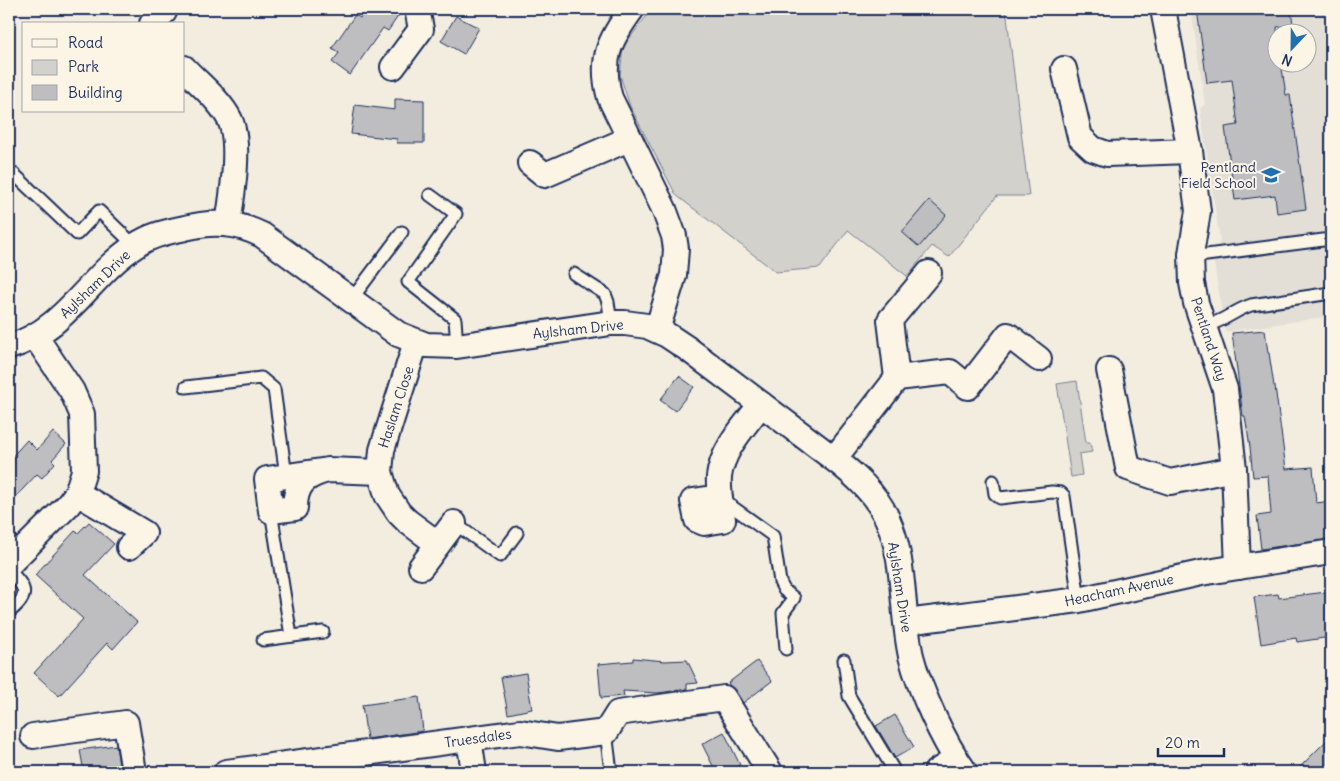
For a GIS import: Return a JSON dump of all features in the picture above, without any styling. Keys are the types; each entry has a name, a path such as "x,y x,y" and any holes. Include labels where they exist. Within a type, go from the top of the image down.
{"street":[{"path":"393,68 421,29 417,9"},
{"path":"632,9 616,31 610,44 606,57 606,84 610,98 664,209 674,236 676,249 674,275 657,330"},
{"name":"Pentland Way","path":"1163,9 1190,151 1198,211 1191,257 1194,296 1225,389 1234,468 1238,567"},
{"path":"185,69 218,103 230,119 233,128 234,177 228,224"},
{"path":"1064,69 1080,137 1093,149 1107,154 1190,151"},
{"path":"530,163 545,174 629,139"},
{"name":"Aylsham Drive","path":"9,347 36,336 54,323 134,246 163,233 216,223 251,229 272,240 398,334 416,342 436,346 457,346 611,323 637,324 657,330 688,349 834,459 858,478 869,491 886,518 896,549 906,622 917,675 961,766"},
{"path":"834,459 897,378 890,320 928,273"},
{"path":"897,378 950,372 968,387 1008,335 1039,359"},
{"path":"12,556 68,505 77,493 84,471 82,414 72,391 36,336"},
{"name":"Haslam Close","path":"416,342 382,450 380,472 388,495 399,513 438,544"},
{"path":"1109,370 1128,468 1170,482 1234,468"},
{"path":"720,497 719,479 724,458 729,448 761,404"},
{"path":"328,470 313,474 302,483 296,495 295,508 272,511 267,479 328,470 380,472"},
{"path":"77,493 144,533 130,547"},
{"path":"421,567 454,523"},
{"name":"Heacham Avenue","path":"906,622 1079,600 1201,572 1331,552"},
{"path":"606,732 618,713 724,698 770,772"},
{"path":"33,736 126,723 134,772"},
{"name":"Truesdales","path":"226,772 284,768 520,732 558,738 606,732"},
{"path":"469,740 474,772"},
{"path":"936,772 961,766"}],"lane":[{"path":"9,179 14,174 76,234 99,211 134,246"},
{"path":"430,195 456,214 408,282 455,319 457,346"},
{"path":"351,300 402,232"},
{"path":"1191,257 1331,239"},
{"path":"574,274 605,294 611,323"},
{"path":"1204,326 1221,321 1240,308 1251,305 1331,293"},
{"path":"186,386 261,378 274,388 286,476"},
{"path":"993,481 996,494 1000,498 1052,492 1061,493 1064,496 1079,600"},
{"path":"720,497 773,536 780,582 784,590 794,598 783,613 786,649"},
{"path":"272,511 291,636"},
{"path":"454,523 500,556 517,533"},
{"path":"9,612 20,602 24,591 12,556"},
{"path":"263,640 323,632"},
{"path":"844,660 849,696 895,772"},
{"path":"606,732 611,772"}],"shaded area":[{"name":"Pentland Field School","path":"1191,9 1331,9 1331,316 1225,332 1213,257 1220,241 1200,109 1205,104"}],"green space":[{"path":"652,9 1006,9 1029,196 997,196 949,257 932,246 907,276 848,230 820,268 776,272 676,195 630,106 620,75 623,47"},
{"path":"1077,381 1086,443 1090,443 1092,452 1079,454 1082,475 1071,477 1057,384"}],"building":[{"path":"353,9 403,9 388,31 383,28 350,75 332,62 339,53 332,48 355,15 360,18 362,15"},
{"name":"Pentland Field School","path":"1197,9 1291,9 1293,22 1268,22 1268,72 1283,72 1286,95 1290,95 1306,209 1277,213 1275,195 1235,200 1225,127 1238,125 1232,80 1207,83"},
{"path":"456,16 479,28 464,54 441,41"},
{"path":"395,99 424,100 424,143 397,143 397,139 351,134 355,105 395,110"},
{"path":"929,200 946,215 919,247 902,232"},
{"path":"1265,330 1275,386 1286,469 1313,467 1316,503 1331,501 1331,539 1261,549 1257,516 1271,514 1268,476 1253,477 1232,333"},
{"path":"679,376 694,387 675,411 660,400"},
{"path":"53,432 66,444 52,460 55,463 42,478 37,474 9,504 9,460 27,440 37,450"},
{"path":"89,522 114,544 85,575 137,622 113,649 107,643 59,696 34,673 83,619 35,575 75,531 78,533"},
{"path":"1326,592 1331,637 1297,642 1296,638 1261,644 1254,597 1278,594 1279,598"},
{"path":"633,658 665,661 687,660 698,683 687,684 687,689 658,693 623,691 624,696 601,698 598,664 633,661"},
{"path":"757,661 772,681 743,703 728,683"},
{"path":"526,673 532,709 508,714 501,677"},
{"path":"419,697 423,731 367,739 362,705"},
{"path":"895,715 914,747 895,758 876,726"},
{"path":"724,732 740,765 726,772 716,772 702,744"},
{"path":"1331,736 1331,772 1295,772"},
{"path":"116,745 120,772 84,772 80,750"}],"place":[{"name":"Pentland Field School","path":"1271,175"}]}
